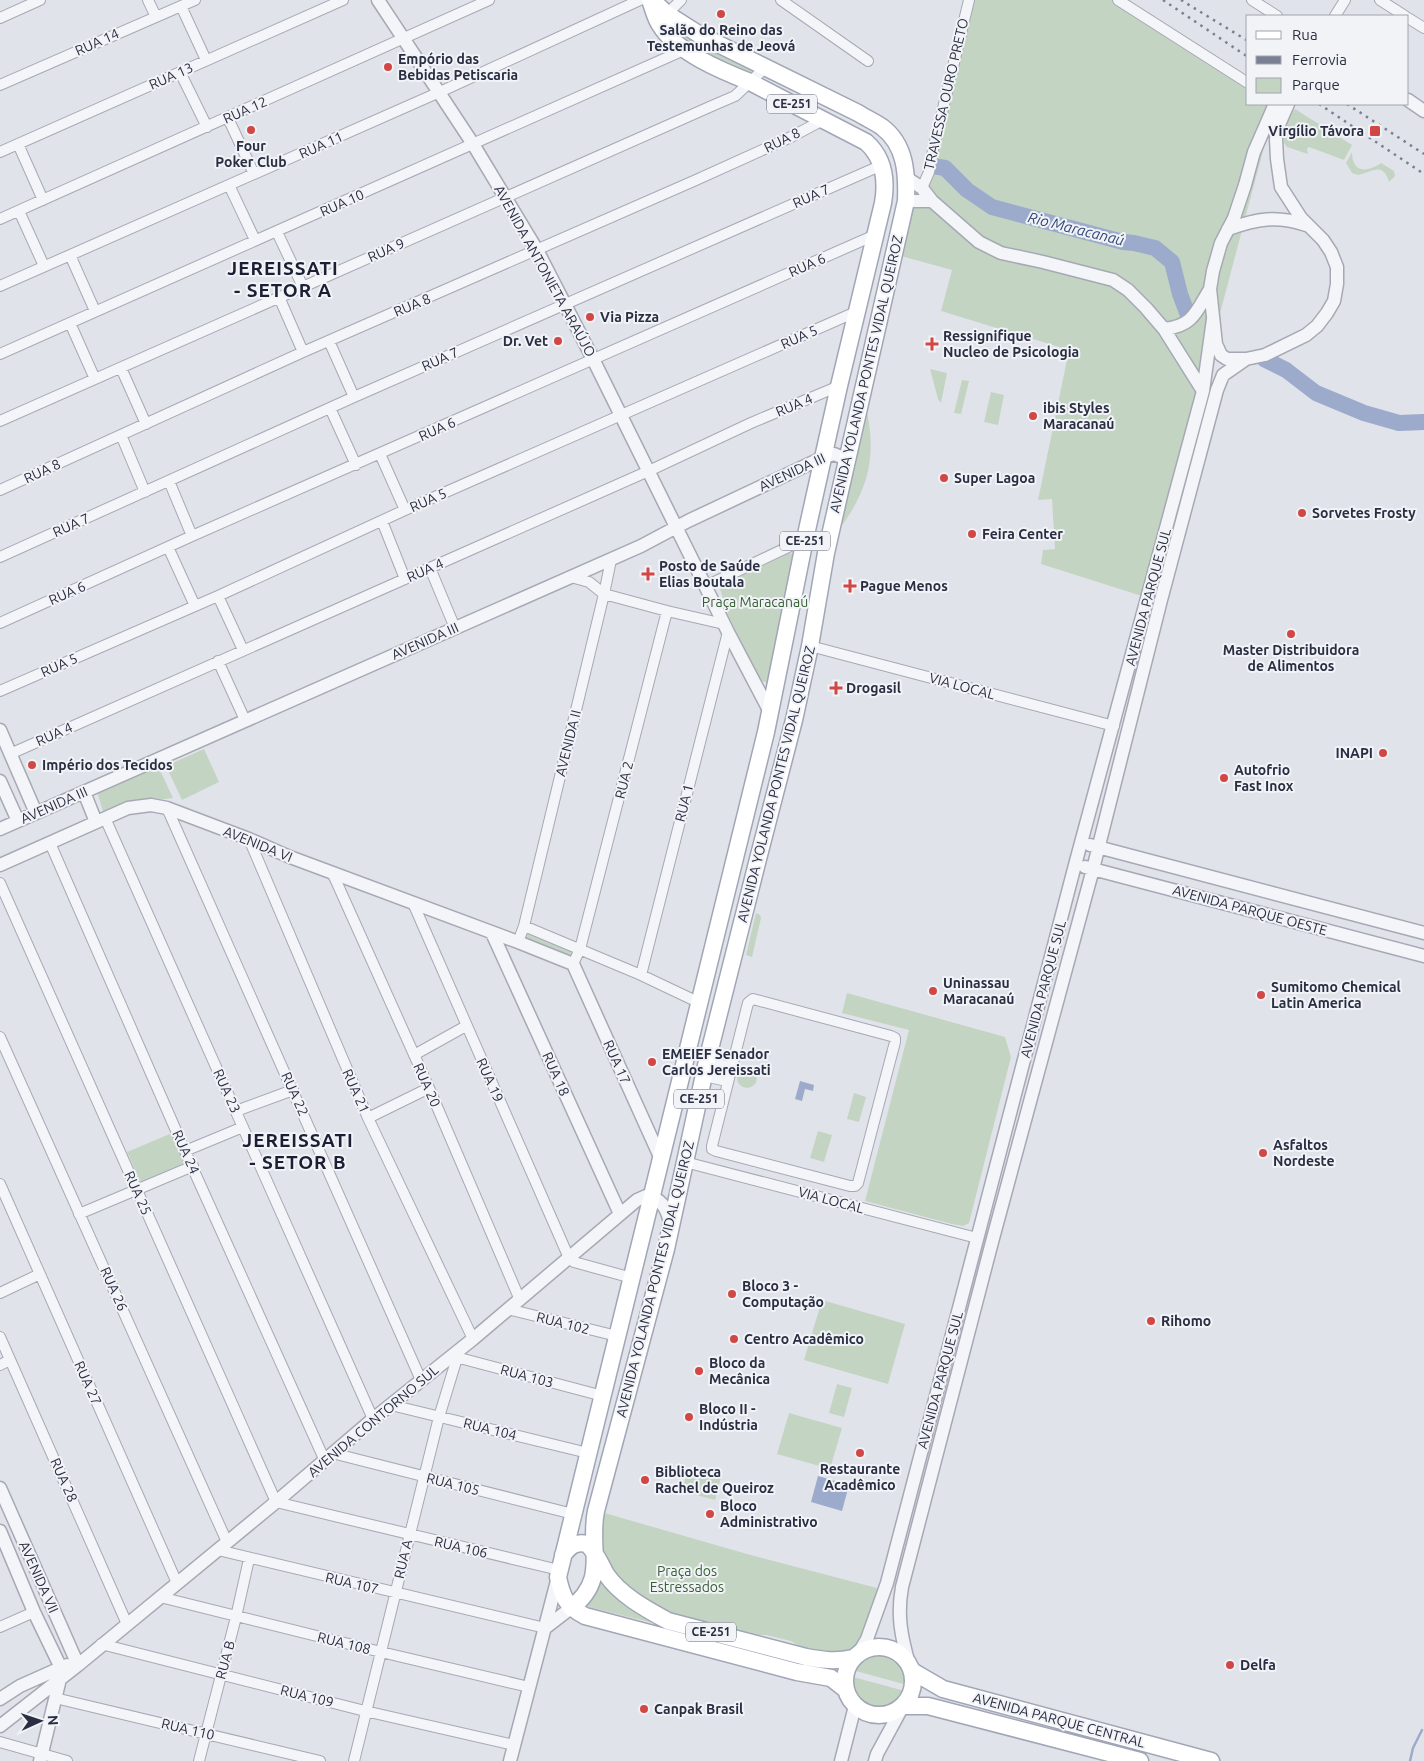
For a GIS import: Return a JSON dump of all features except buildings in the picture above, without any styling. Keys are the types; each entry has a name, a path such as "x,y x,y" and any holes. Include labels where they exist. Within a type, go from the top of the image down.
{"main road":[{"name":"AVENIDA YOLANDA PONTES VIDAL QUEIROZ","path":"596,1554 594,1531 596,1511 666,1249 706,1068 764,832 794,720 846,460 906,201 907,178 901,152 890,135 882,127 700,35 667,14 651,0"},
{"name":"AVENIDA YOLANDA PONTES VIDAL QUEIROZ","path":"560,1567 737,853 770,712 805,539 839,386 886,183 882,164 875,151 866,142 684,50 674,43 659,24 651,0"},
{"path":"732,75 742,56"},
{"path":"860,301 872,296 882,301"},
{"path":"743,826 764,832"},
{"path":"737,853 758,858"},
{"path":"634,1271 650,1262 666,1249"},
{"path":"571,1608 563,1597 560,1567 568,1548 579,1543 587,1544 596,1554"},
{"name":"CE-251","path":"596,1554 606,1573 620,1590 652,1612 668,1620 820,1660 839,1661 856,1656 866,1649 886,1647 895,1650 910,1667"},
{"name":"CE-251","path":"596,1554 591,1584 582,1599 571,1608 585,1616 797,1672 831,1678 845,1690 855,1706"},
{"path":"845,1690 846,1672 856,1656"},
{"path":"855,1706 864,1713 874,1716 894,1713 909,1699 913,1677 910,1667"},
{"name":"AVENIDA PARQUE CENTRAL","path":"910,1667 943,1689 1211,1761"},
{"name":"AVENIDA PARQUE CENTRAL","path":"903,1706 928,1706 1140,1761"}],"street":[{"path":"0,18 40,0"},
{"path":"148,0 156,17"},
{"name":"RUA 14","path":"0,85 195,0"},
{"name":"RUA 13","path":"0,152 343,0"},
{"name":"AVENIDA ANTONIETA ARAÚJO","path":"378,0 473,144 537,250 770,712"},
{"name":"RUA 12","path":"0,219 489,0"},
{"name":"RUA 11","path":"0,286 438,93 640,0"},
{"path":"667,14 681,0"},
{"path":"1118,0 1246,82"},
{"path":"1252,0 1275,15"},
{"path":"1336,15 1345,0"},
{"path":"1380,0 1403,15"},
{"path":"788,2 868,61"},
{"name":"TRAVESSA OURO PRETO","path":"922,188 930,172 932,150 964,2"},
{"path":"181,6 206,60"},
{"path":"1409,19 1424,28"},
{"name":"RUA 10","path":"0,354 684,50"},
{"name":"RUA 9","path":"0,422 735,96 765,68"},
{"path":"180,72 207,127"},
{"path":"1409,101 1424,111"},
{"name":"AVENIDA PARQUE SUL","path":"1275,105 1254,152 1246,185 1215,261 1210,288 1216,344 1221,355 1227,359 1246,359 1266,355 1306,335 1322,319 1334,301 1337,267 1331,252 1323,240 1293,208 1281,187 1276,139 1277,129 1288,105"},
{"path":"228,118 254,174"},
{"name":"RUA 8","path":"0,490 329,340 696,180 791,137 823,120"},
{"path":"18,144 43,200"},
{"name":"RUA 7","path":"0,557 354,397 882,164"},
{"path":"907,178 922,188 932,201 979,242 1001,253 1113,280 1128,290 1164,329 1203,392"},
{"path":"229,185 255,240"},
{"path":"906,201 932,201"},
{"path":"19,210 44,266"},
{"path":"1228,229 1253,220 1272,219 1289,219 1311,227"},
{"path":"277,232 302,287"},
{"name":"RUA 6","path":"0,623 192,536 875,235"},
{"path":"70,255 95,311"},
{"path":"1164,329 1178,328 1190,321 1210,288"},
{"path":"279,297 303,352"},
{"name":"RUA 5","path":"0,690 218,596 405,510 621,416 860,301"},
{"name":"AVENIDA PARQUE SUL","path":"856,1656 867,1639 887,1583 1082,842 1203,392 1213,319"},
{"path":"70,323 95,379"},
{"path":"329,340 354,397"},
{"name":"AVENIDA PARQUE SUL","path":"910,1667 899,1620 902,1587 992,1242 1093,869 1161,600 1217,390 1223,375 1246,359"},
{"path":"120,368 146,424"},
{"name":"RUA 4","path":"10,754 648,471 751,423 839,386"},
{"path":"330,408 356,465"},
{"path":"121,435 144,492"},
{"path":"380,454 405,510"},
{"name":"AVENIDA III","path":"0,829 611,560 824,456 834,454 846,460"},
{"path":"169,481 192,536"},
{"path":"382,521 406,579"},
{"path":"706,586 805,539"},
{"path":"168,547 195,606"},
{"name":"AVENIDA II","path":"518,942 524,926 611,560"},
{"path":"430,568 455,628"},
{"path":"571,577 589,582 604,594 726,628"},
{"path":"218,596 243,650"},
{"name":"RUA 2","path":"573,964 580,949 667,611"},
{"name":"RUA 1","path":"641,975 726,628"},
{"name":"VIA LOCAL","path":"810,646 1114,726"},
{"path":"218,661 245,720"},
{"path":"0,730 36,813"},
{"path":"0,781 18,821"},
{"path":"84,792 100,820"},
{"name":"AVENIDA VI","path":"0,865 128,808 140,805 168,808 290,857 573,964"},
{"name":"RUA 22","path":"168,808 422,1380"},
{"name":"RUA 23","path":"100,820 236,1111 373,1419"},
{"name":"RUA 21","path":"249,839 368,1118 473,1339"},
{"name":"AVENIDA PARQUE OESTE","path":"1082,842 1424,933"},
{"name":"RUA 24","path":"50,843 186,1151 329,1457"},
{"name":"AVENIDA PARQUE OESTE","path":"1076,865 1424,956"},
{"name":"RUA 20","path":"332,872 429,1088 520,1300"},
{"name":"RUA 25","path":"0,883 276,1502"},
{"name":"RUA 19","path":"413,902 569,1258"},
{"path":"524,926 641,975 700,1003"},
{"name":"RUA 18","path":"492,933 620,1214"},
{"name":"RUA 17","path":"573,964 661,1159"},
{"path":"753,999 895,1038 896,1042 858,1183 855,1186 850,1186 712,1149 731,1067 748,1003 753,999"},
{"path":"414,1055 466,1026"},
{"name":"RUA 26","path":"0,1037 79,1214 222,1546"},
{"path":"706,1068 731,1067"},
{"path":"706,1068 727,1082"},
{"path":"368,1118 429,1088"},
{"path":"236,1111 293,1090"},
{"path":"186,1151 243,1127"},
{"name":"VIA LOCAL","path":"685,1162 977,1238"},
{"path":"79,1214 193,1166"},
{"name":"RUA 27","path":"0,1184 177,1583"},
{"name":"AVENIDA CONTORNO SUL","path":"0,1726 60,1673 127,1624 276,1502 391,1404 454,1357 620,1214 643,1196 652,1197"},
{"path":"652,1197 659,1200 667,1212 670,1229"},
{"path":"569,1258 574,1262 634,1271"},
{"path":"0,1293 40,1274"},
{"name":"RUA 102","path":"508,1309 617,1336"},
{"name":"RUA 28","path":"0,1337 127,1624"},
{"name":"RUA 103","path":"454,1357 603,1396"},
{"name":"RUA A","path":"354,1761 454,1357"},
{"path":"0,1365 10,1360"},
{"name":"RUA 104","path":"391,1404 588,1453"},
{"name":"RUA 105","path":"329,1457 424,1476 573,1514"},
{"name":"AVENIDA VII","path":"0,1488 77,1662"},
{"name":"RUA 106","path":"276,1502 409,1535 560,1567"},
{"name":"AVENIDA VII","path":"0,1531 5,1557 50,1644 60,1673"},
{"name":"RUA 107","path":"222,1546 249,1558 546,1628"},
{"name":"RUA B","path":"200,1761 249,1558"},
{"path":"510,1761 546,1628 560,1567"},
{"name":"RUA 108","path":"160,1597 381,1652 529,1686"},
{"path":"546,1628 571,1608"},
{"path":"0,1627 34,1612"},
{"name":"RUA 109","path":"98,1647 221,1674 365,1711 514,1746"},
{"path":"0,1699 20,1686 60,1673 41,1758"},
{"name":"RUA 110","path":"55,1698 320,1761"},
{"path":"840,1761 855,1706"},
{"path":"875,1761 903,1706"},
{"path":"0,1742 41,1758 67,1761"}],"green space":[{"path":"965,0 1118,0 1246,83 1246,105 1278,105 1268,132 1145,597 1041,564 1043,550 1055,549 1052,499 1038,500 1069,350 941,311 952,270 901,256 915,194 924,190"},
{"path":"665,14 761,70 757,79 682,52"},
{"path":"1295,109 1352,145 1344,160 1309,147 1307,149 1308,154 1287,147 1284,143 1284,125"},
{"path":"1352,152 1357,167 1366,169 1381,163 1394,171 1395,176 1389,182 1384,172 1380,170 1372,170 1358,175 1352,173 1346,163"},
{"path":"930,369 947,373 941,403 938,399"},
{"path":"962,380 969,381 961,414 954,413"},
{"path":"991,392 1004,395 998,425 984,422"},
{"path":"866,408 871,441 868,471 858,499 840,528"},
{"name":"Praça Maracanaú","path":"789,553 794,554 795,558 769,683 761,681 728,615 719,585"},
{"path":"204,749 219,782 182,800 166,766"},
{"path":"157,764 173,798 129,803 105,812 103,811 98,795 99,789"},
{"path":"756,913 761,918 752,957 746,955"},
{"path":"528,930 575,952 570,960 524,942"},
{"path":"847,993 1005,1037 1011,1057 969,1223 963,1226 952,1224 865,1201 909,1030 842,1013"},
{"path":"747,1068 754,1071 757,1078 754,1085 747,1088 740,1085 737,1078 740,1071"},
{"path":"854,1093 866,1097 859,1122 847,1119"},
{"path":"818,1131 832,1135 824,1162 810,1158"},
{"path":"172,1133 186,1164 141,1183 127,1152"},
{"path":"822,1300 905,1324 888,1384 804,1360"},
{"path":"837,1384 852,1388 844,1417 829,1413"},
{"path":"789,1413 842,1428 830,1469 777,1454"},
{"path":"688,1468 721,1477 715,1500 682,1491"},
{"name":"Praça dos Estressados","path":"601,1512 747,1554 877,1588 862,1642 856,1649 842,1656 804,1649 791,1641 766,1635 748,1635 671,1617 627,1590 602,1554"},
{"path":"599,1574 657,1624 585,1606"},
{"path":"872,1654 887,1655 898,1660 905,1670 907,1685 856,1671 864,1659"},
{"path":"853,1677 905,1691 898,1701 890,1707 873,1709 865,1705 859,1698"}],"water":[{"path":"800,1081 814,1085 813,1091 805,1089 802,1101 795,1099"},
{"path":"818,1476 849,1485 842,1511 811,1502"}],"waterway":[{"name":"Rio Maracanaú","path":"933,166 945,168 967,190 992,207 1123,242 1155,248 1172,262 1180,294 1189,318"},
{"name":"Rio Maracanaú","path":"1264,359 1286,370 1316,393 1364,413 1399,423 1424,422"},
{"path":"1410,1761 1413,1748 1422,1730"}],"railway":[{"path":"1163,0 1246,56"},
{"path":"1181,0 1246,40"},
{"path":"1320,105 1424,174"},
{"path":"1349,105 1424,154"}],"place":[{"name":"Salão do Reino das Testemunhas de Jeová","path":"721,14"},
{"name":"Empório das Bebidas Petiscaria","path":"388,67"},
{"name":"Four Poker Club","path":"251,130"},
{"name":"Virgílio Távora","path":"1375,131"},
{"name":"Via Pizza","path":"590,317"},
{"name":"Dr. Vet","path":"558,341"},
{"name":"Ressignifique Nucleo de Psicologia","path":"932,344"},
{"name":"ibis Styles Maracanaú","path":"1033,416"},
{"name":"Super Lagoa","path":"944,478"},
{"name":"Sorvetes Frosty","path":"1302,513"},
{"name":"Feira Center","path":"972,534"},
{"name":"Posto de Saúde Elias Boutala","path":"648,574"},
{"name":"Pague Menos","path":"850,586"},
{"name":"Master Distribuidora de Alimentos","path":"1291,634"},
{"name":"Drogasil","path":"836,688"},
{"name":"INAPI","path":"1383,753"},
{"name":"Império dos Tecidos","path":"32,765"},
{"name":"Autofrio Fast Inox","path":"1224,778"},
{"name":"Uninassau Maracanaú","path":"933,991"},
{"name":"Sumitomo Chemical Latin America","path":"1261,995"},
{"name":"EMEIEF Senador Carlos Jereissati","path":"652,1062"},
{"name":"Asfaltos Nordeste","path":"1263,1153"},
{"name":"Bloco 3 - Computação","path":"732,1294"},
{"name":"Rihomo","path":"1151,1321"},
{"name":"Centro Acadêmico","path":"734,1339"},
{"name":"Bloco da Mecânica","path":"699,1371"},
{"name":"Bloco II - Indústria","path":"689,1417"},
{"name":"Restaurante Acadêmico","path":"860,1453"},
{"name":"Biblioteca Rachel de Queiroz","path":"645,1480"},
{"name":"Bloco Administrativo","path":"710,1514"},
{"name":"Delfa","path":"1230,1665"},
{"name":"Canpak Brasil","path":"644,1709"}],"district":[{"name":"JEREISSATI - SETOR A","path":"283,279"},
{"name":"JEREISSATI - SETOR B","path":"298,1151"}]}
